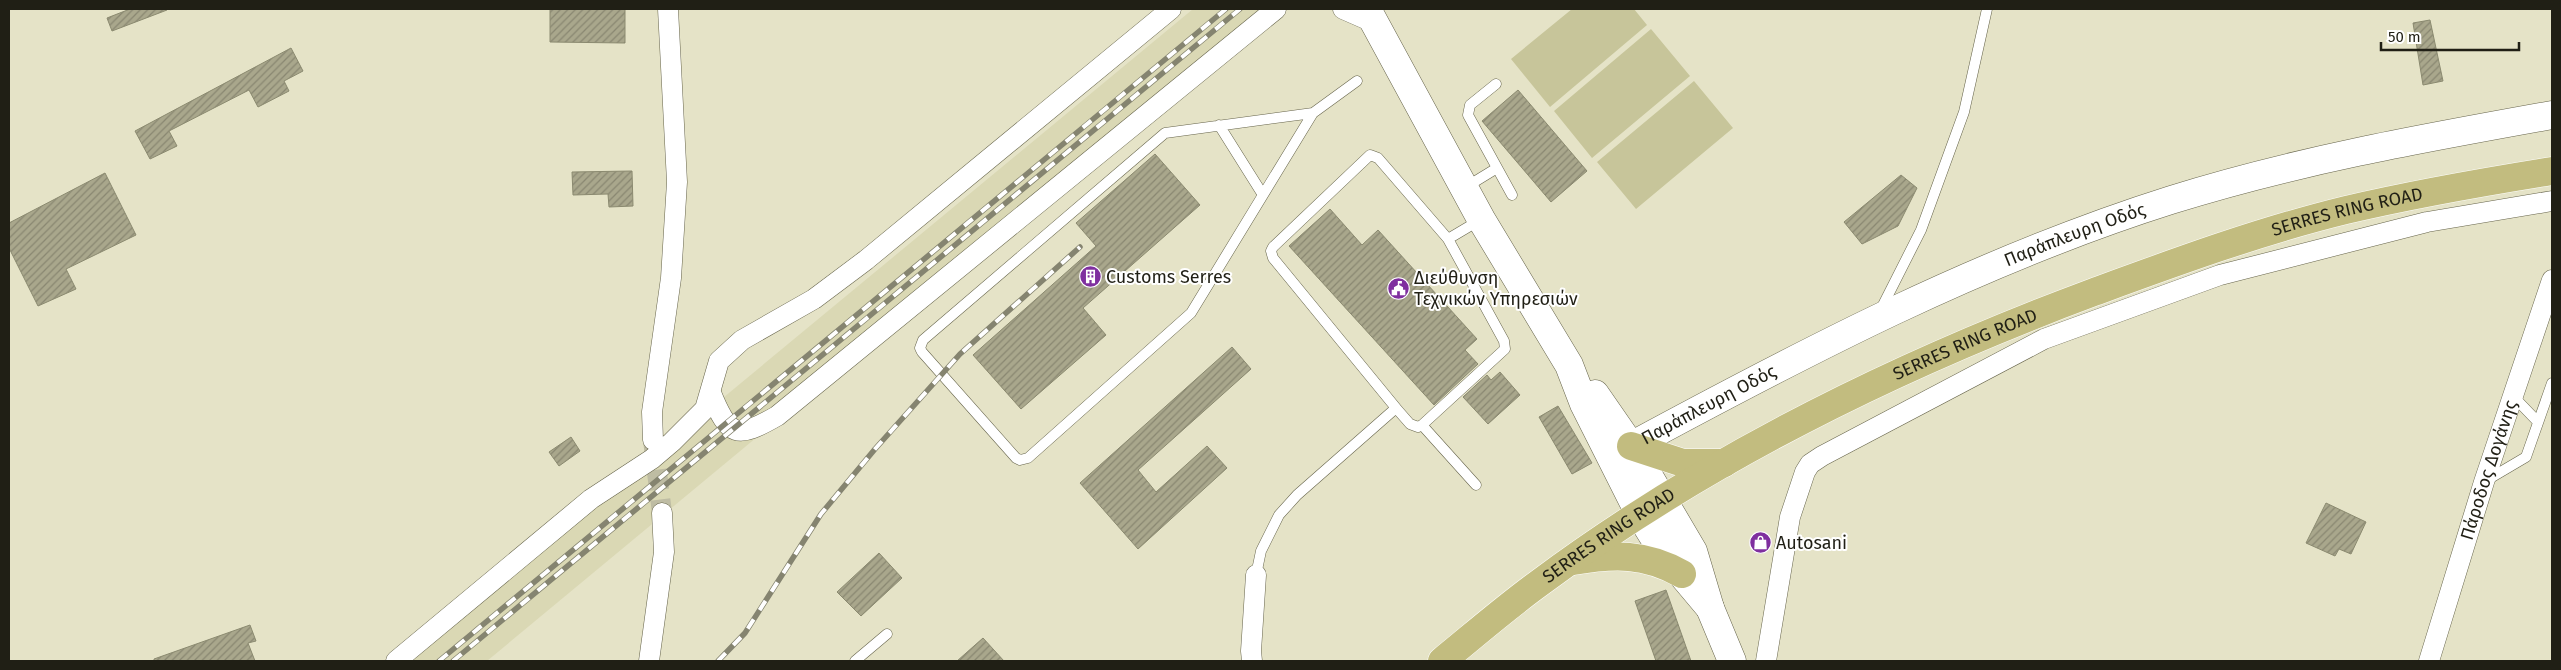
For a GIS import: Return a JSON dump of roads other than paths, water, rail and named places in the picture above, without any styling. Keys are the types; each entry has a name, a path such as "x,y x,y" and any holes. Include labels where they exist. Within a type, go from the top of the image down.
{"main road":[{"name":"SERRES RING ROAD","path":"1442,661 1507,608 1569,562 1664,499 1725,463 1844,398 1924,360 2158,269 2212,250 2345,210 2488,181 2552,171"},
{"path":"1631,446 1682,463 1725,463"},
{"path":"1569,562 1595,557 1641,557 1663,563 1682,574"}],"street":[{"path":"653,440 652,412 670,278 677,182 668,9"},
{"path":"396,661 591,499 659,453 705,409 712,393 719,361 742,340 814,299 866,260 1171,9"},
{"path":"712,393 727,422 738,431 752,430 777,416 1276,9"},
{"path":"1343,9 1371,16 1480,219 1569,365 1584,404 1640,515 1663,552 1710,608"},
{"name":"Παράπλευρη Οδός","path":"1631,446 1746,384 1876,318 1993,265 2170,201 2310,162 2552,115"},
{"path":"1766,661 1790,517 1805,472 1810,464 1822,456 2044,339 2220,275 2427,222 2552,201"},
{"name":"Πάροδος Δογάνης","path":"2429,661 2484,482 2552,280"},
{"path":"1569,365 1598,396 1664,499 1693,551 1710,608 1732,661"},
{"path":"649,661 664,552 662,513"},
{"path":"1252,661 1256,574"}],"lane":[{"path":"1876,318 1920,230 1964,112 1987,9"},
{"path":"1313,113 1165,132 923,340 920,348 922,352 1016,458 1024,460 1191,312 1313,113 1356,81"},
{"path":"1496,84 1470,105 1468,115 1512,195"},
{"path":"1219,125 1263,195"},
{"path":"1370,155 1378,158 1448,239 1505,345 1503,352 1418,427 1410,424 1396,408 1273,258 1271,251 1370,155"},
{"path":"1464,188 1497,168"},
{"path":"1448,239 1480,219"},
{"path":"2484,482 2526,457 2552,383"},
{"path":"2513,396 2538,422"},
{"path":"1256,574 1261,551 1279,515 1297,495 1396,408"},
{"path":"1422,425 1476,485"},
{"path":"855,661 887,634"}],"tunnel":[{"path":"653,440 662,513"}],"railway":[{"path":"439,661 1226,9"},
{"path":"453,661 1240,9"},
{"path":"718,661 745,633 821,514 875,449 960,354 1080,247"}],"place":[{"name":"Customs Serres","path":"1090,277"},
{"name":"Διεύθυνση Τεχνικών Υπηρεσιών","path":"1398,288"},
{"name":"Autosani","path":"1760,543"}]}
